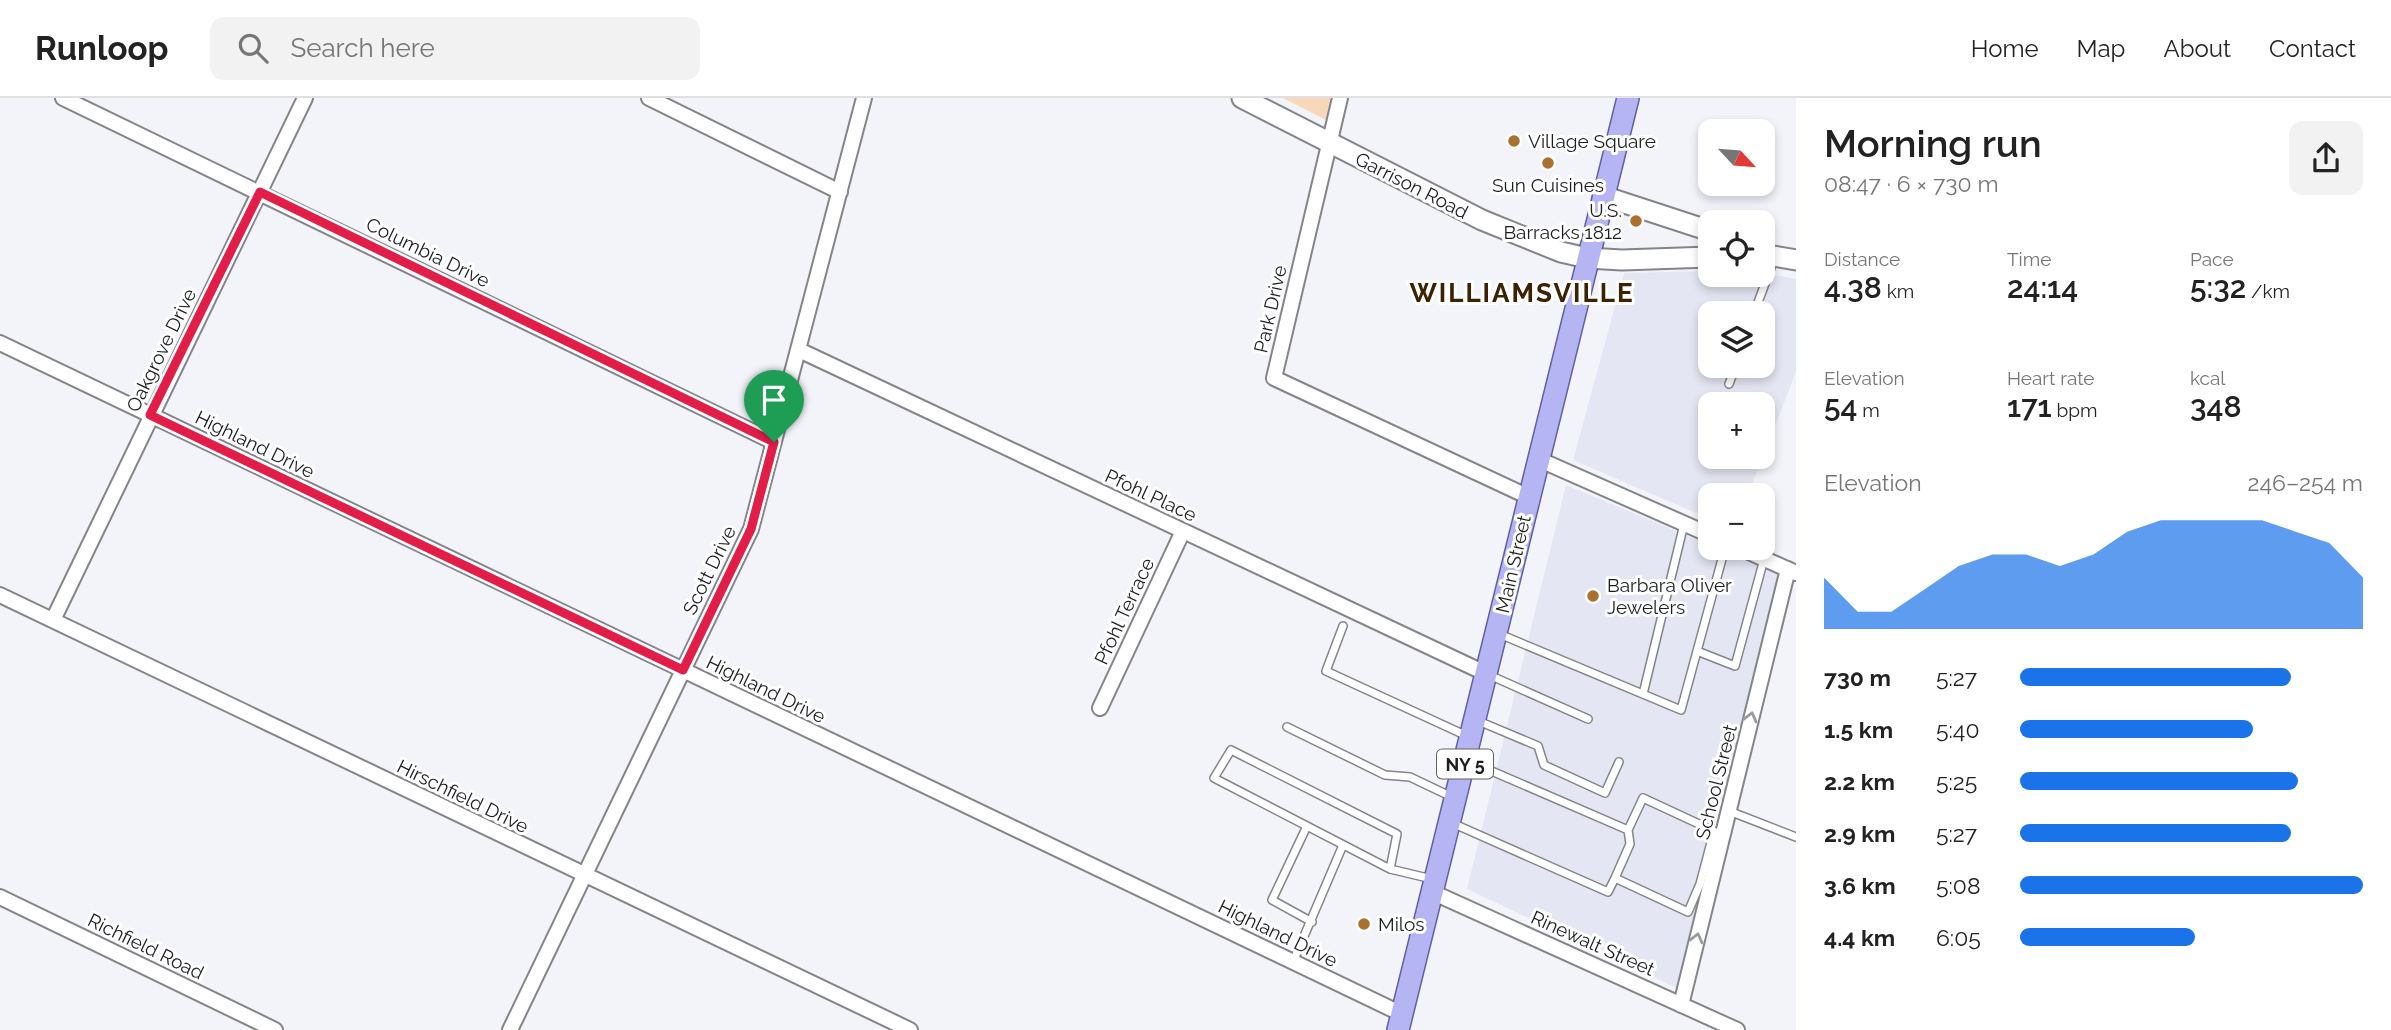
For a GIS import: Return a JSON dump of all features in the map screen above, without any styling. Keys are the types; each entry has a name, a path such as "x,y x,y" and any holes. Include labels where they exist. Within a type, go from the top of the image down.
{"main road":[{"name":"Main Street","path":"1400,1022 1628,98"}],"street":[{"name":"Columbia Drive","path":"63,98 774,442"},
{"name":"Oakgrove Drive","path":"52,620 305,98"},
{"path":"649,98 840,192"},
{"name":"Scott Drive","path":"510,1030 751,529 864,98"},
{"name":"Garrison Road","path":"1242,98 1489,224 1561,252 1587,258 1698,257"},
{"name":"Park Drive","path":"1340,98 1274,377 1529,497"},
{"path":"1603,196 1698,227"},
{"path":"1775,256 1796,260"},
{"name":"Highland Drive","path":"0,343 1293,962 1400,1022"},
{"name":"Pfohl Place","path":"799,351 1487,674"},
{"path":"1538,459 1698,529"},
{"name":"Pfohl Terrace","path":"1100,708 1183,531"},
{"path":"1768,560 1792,571"},
{"name":"School Street","path":"1681,1005 1792,571"},
{"name":"Hirschfield Drive","path":"0,595 910,1030"},
{"name":"Rinewalt Street","path":"1434,886 1737,1030"},
{"name":"Richfield Road","path":"0,897 275,1030"}],"lane":[{"path":"1729,384 1731,378"},
{"path":"1643,694 1684,523"},
{"path":"1497,633 1681,710 1722,560"},
{"path":"1697,651 1735,666 1763,560"},
{"path":"1343,626 1325,671 1473,729 1538,746 1544,765 1605,793 1619,762"},
{"path":"1487,674 1588,719"},
{"path":"1287,727 1385,775 1410,777 1456,799"},
{"path":"1390,869 1397,834 1231,750 1214,778 1390,869 1434,886"},
{"path":"1466,759 1628,831"},
{"path":"1450,822 1608,892 1630,844 1628,831 1643,798 1714,831 1700,884 1688,912 1615,878"},
{"path":"1729,811 1796,837"},
{"path":"1307,826 1272,900 1312,922"},
{"path":"1293,962 1343,845"}],"shaded area":[{"path":"1283,98 1331,98 1326,120"},
{"path":"1698,271 1698,287 1775,287 1775,275 1796,279 1796,372 1775,426 1775,392 1698,392 1698,469 1758,469 1753,483 1698,483 1698,514 1573,460 1624,273"},
{"path":"1566,485 1698,540 1698,560 1742,560 1781,575 1677,988 1467,889"}],"place":[{"name":"Village Square","path":"1514,141"},
{"name":"Sun Cuisines","path":"1548,163"},
{"name":"U.S. Barracks 1812","path":"1636,221"},
{"name":"Barbara Oliver Jewelers","path":"1593,596"},
{"name":"Milos","path":"1364,924"}],"district":[{"name":"WILLIAMSVILLE","path":"1522,293"}],"route":[{"path":"260,192 774,442 751,529 683,670 150,415 260,192"}]}
